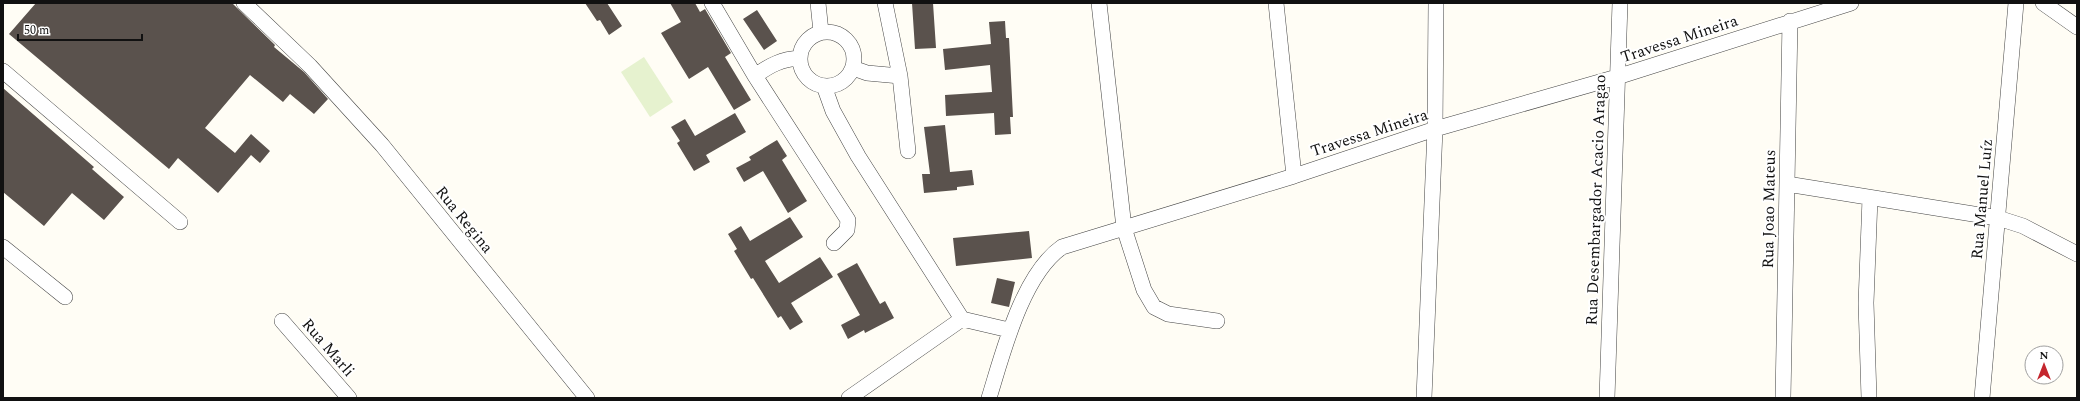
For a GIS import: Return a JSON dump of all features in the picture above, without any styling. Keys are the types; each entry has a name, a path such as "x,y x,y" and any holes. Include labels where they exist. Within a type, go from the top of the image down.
{"street":[{"name":"Rua Regina","path":"244,3 310,66 382,145 587,398"},
{"path":"712,3 755,76 848,220 847,230 834,243"},
{"path":"818,3 821,32"},
{"path":"884,3 900,76 908,151"},
{"path":"1099,3 1124,228 1144,290 1154,306 1168,314 1217,321"},
{"path":"1276,3 1294,176"},
{"path":"1424,398 1435,129 1436,3"},
{"name":"Rua Desembargador Acacio Aragao","path":"1607,398 1620,3"},
{"name":"Travessa Mineira","path":"989,398 1009,330 1036,275 1052,254 1072,243 1294,176 1435,129 1617,77 1852,3"},
{"name":"Rua Manuel Luíz","path":"1982,398 2016,3"},
{"path":"2043,3 2077,27"},
{"name":"Rua Joao Mateus","path":"1783,398 1790,22"},
{"path":"821,32 837,34 847,41 854,51 853,68 844,81 831,86 824,86 811,81 802,69 800,58 803,47 807,41 821,32"},
{"path":"755,76 769,66 780,61 800,58"},
{"path":"853,68 867,73 900,76"},
{"path":"3,71 180,222"},
{"path":"824,86 833,111 858,156 962,319 1009,330"},
{"path":"1787,184 1998,218 2023,226 2077,254"},
{"path":"1869,398 1866,303 1870,198"},
{"path":"3,247 65,297"},
{"path":"850,398 962,319"},
{"name":"Rua Marli","path":"282,320 349,398"}],"green space":[{"path":"644,57 673,102 650,117 621,72"}],"building":[{"path":"36,3 232,3 275,45 274,47 304,72 328,99 314,114 290,94 283,102 250,75 205,128 235,153 251,134 270,151 260,163 251,155 218,193 178,158 169,169 9,34"},
{"path":"585,3 607,3 622,26 609,35 600,20 597,21"},
{"path":"670,3 695,3 700,12 705,9 731,53 725,57 751,100 734,110 708,67 689,79 661,33 681,22"},
{"path":"912,3 933,3 936,48 915,49"},
{"path":"757,10 777,41 764,50 743,19"},
{"path":"1005,21 1006,38 1009,38 1013,117 1010,117 1011,134 995,135 994,113 946,116 945,95 992,92 990,65 945,70 943,49 991,44 989,22"},
{"path":"3,88 94,167 92,169 124,197 104,220 72,193 44,226 3,192"},
{"path":"735,113 746,132 706,155 710,162 694,171 677,143 680,141 671,127 685,119 695,136"},
{"path":"945,125 950,172 972,170 974,185 957,187 957,190 924,193 922,174 930,174 924,127"},
{"path":"777,140 787,156 782,160 807,201 788,213 763,171 744,182 736,168 751,160 749,157"},
{"path":"790,217 803,237 765,261 779,283 820,257 833,277 791,303 803,322 790,330 781,316 778,318 753,278 751,279 734,251 737,249 728,234 741,226 750,241"},
{"path":"1029,231 1032,258 956,266 953,238"},
{"path":"857,263 880,304 885,301 894,318 865,333 864,330 848,339 841,325 860,315 837,274"},
{"path":"997,278 1015,282 1009,307 991,303"}]}
